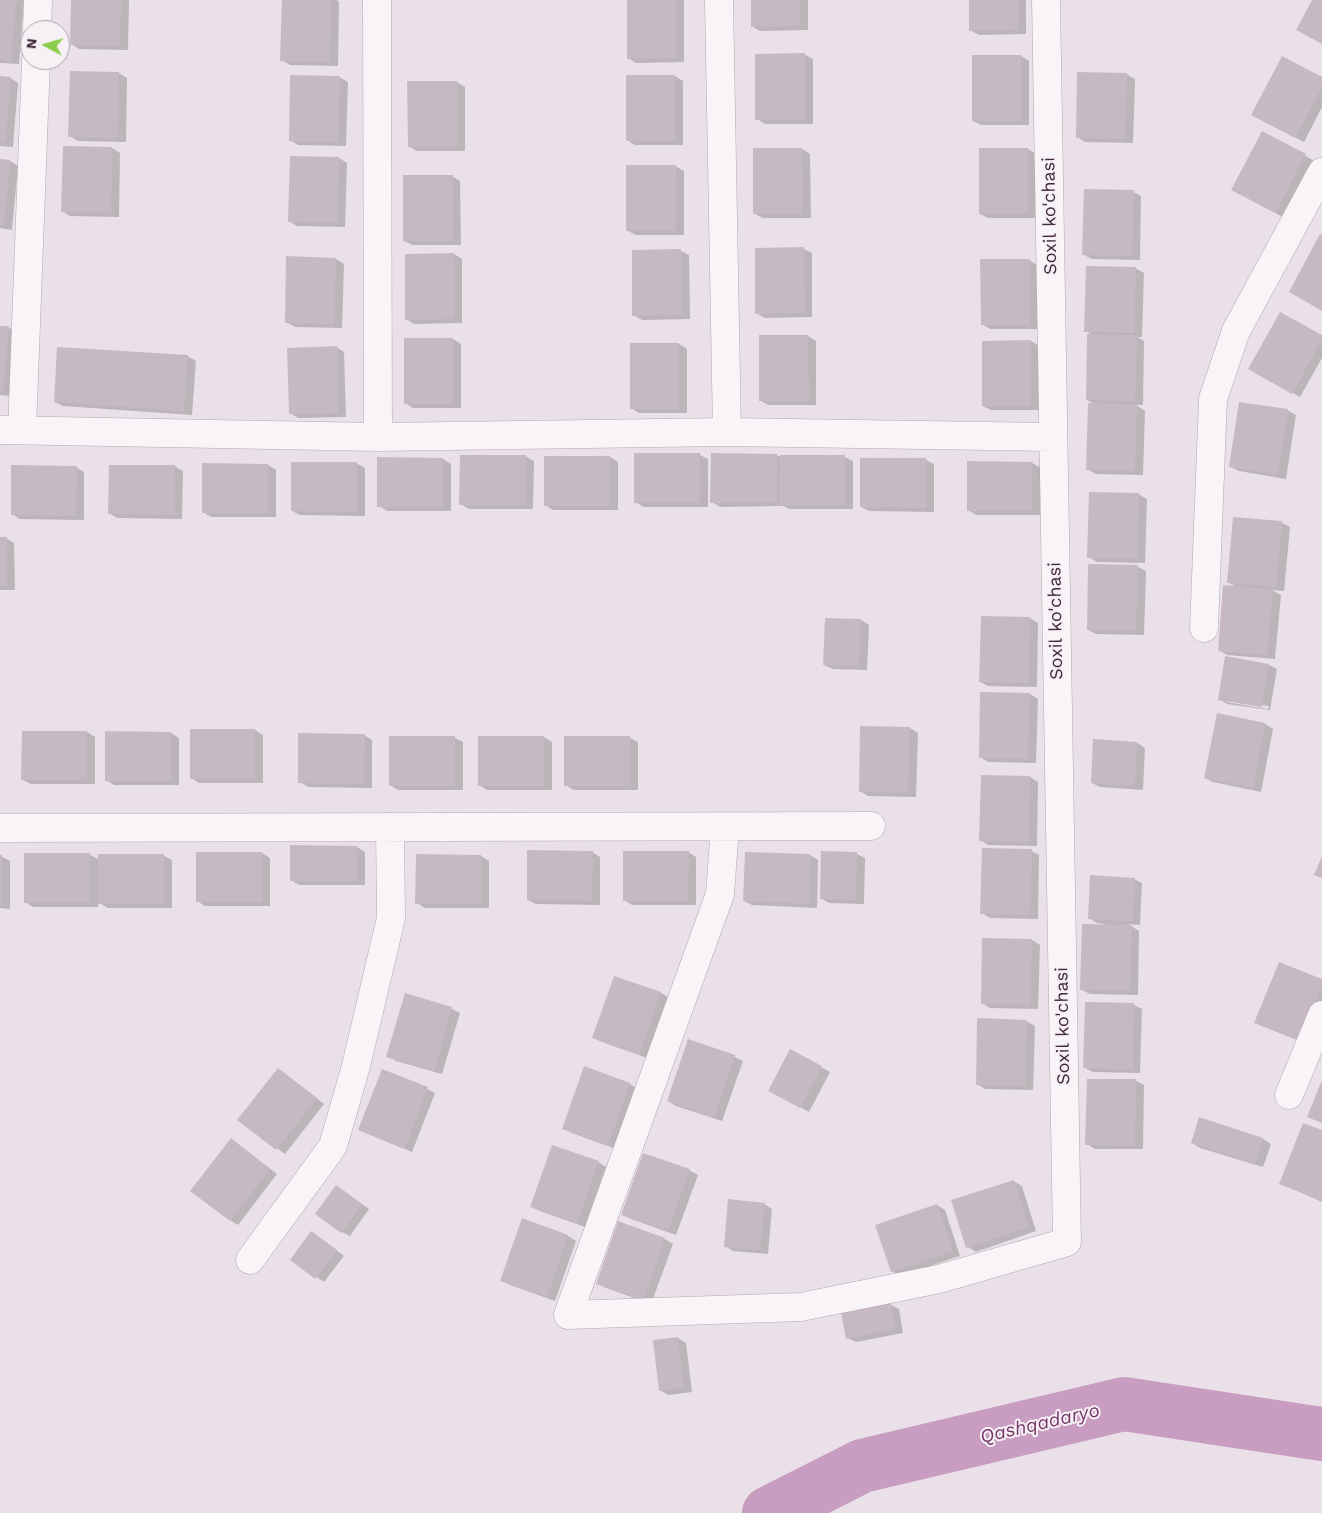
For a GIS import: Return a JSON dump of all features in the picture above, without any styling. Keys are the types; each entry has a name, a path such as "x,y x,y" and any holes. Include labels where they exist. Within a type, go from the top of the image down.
{"street":[{"path":"37,20 38,0"},
{"path":"378,0 378,436"},
{"path":"719,0 726,432"},
{"name":"Soxil ko'chasi","path":"726,827 720,894 568,1315 801,1307 939,1279 1066,1242 1046,0"},
{"path":"35,70 6,431 378,436 726,432 1053,437"},
{"path":"1204,628 1213,399 1236,331 1322,172"},
{"path":"0,828 871,826"},
{"path":"250,1260 333,1146 356,1066 391,918 390,827"},
{"path":"1289,1095 1322,1015"}],"building":[{"path":"0,0 16,0 11,61 0,60"},
{"path":"71,0 121,0 120,46 70,45"},
{"path":"282,0 331,0 330,62 280,61"},
{"path":"627,0 676,0 676,58 627,59"},
{"path":"751,0 800,0 800,26 751,27"},
{"path":"969,0 1019,0 1019,30 969,31"},
{"path":"1312,0 1322,0 1322,44 1296,30"},
{"path":"805,53 805,120 755,120 755,54"},
{"path":"972,55 1021,55 1021,121 972,121"},
{"path":"1282,56 1322,77 1322,87 1295,138 1251,115"},
{"path":"70,71 119,72 118,138 68,137"},
{"path":"1077,72 1127,73 1125,139 1076,138"},
{"path":"290,75 340,76 338,142 289,141"},
{"path":"626,75 675,75 675,141 626,141"},
{"path":"0,76 11,77 5,143 0,142"},
{"path":"407,81 457,81 457,147 408,147"},
{"path":"1262,131 1306,154 1275,213 1231,190"},
{"path":"63,146 112,147 111,213 61,212"},
{"path":"753,148 802,148 803,214 753,214"},
{"path":"979,148 1028,148 1028,214 979,214"},
{"path":"290,156 339,157 337,223 288,222"},
{"path":"0,159 10,160 4,226 0,225"},
{"path":"626,165 676,165 676,231 626,231"},
{"path":"403,175 453,175 453,241 403,241"},
{"path":"1084,189 1134,190 1132,256 1082,255"},
{"path":"1320,234 1322,235 1322,311 1289,292"},
{"path":"804,247 805,313 755,314 755,248"},
{"path":"681,249 682,315 632,316 632,250"},
{"path":"454,253 455,319 405,320 405,254"},
{"path":"286,256 336,258 334,324 285,323"},
{"path":"980,259 1030,259 1030,325 981,325"},
{"path":"1086,266 1136,267 1134,333 1084,332"},
{"path":"1280,312 1322,335 1322,339 1292,394 1248,369"},
{"path":"0,326 9,326 3,392 0,392"},
{"path":"1087,334 1137,335 1135,401 1086,400"},
{"path":"759,335 808,335 809,401 759,401"},
{"path":"404,338 453,338 453,404 404,404"},
{"path":"1031,340 1031,406 982,406 982,341"},
{"path":"630,343 679,343 679,409 630,409"},
{"path":"337,346 338,413 289,414 287,348"},
{"path":"57,347 188,355 184,411 54,402"},
{"path":"1239,402 1288,409 1278,475 1229,467"},
{"path":"1088,403 1137,405 1135,471 1086,470"},
{"path":"634,453 700,453 700,503 634,503"},
{"path":"711,453 777,454 777,503 710,503"},
{"path":"460,455 526,455 526,505 459,505"},
{"path":"780,455 845,455 845,505 779,505"},
{"path":"544,456 610,456 610,506 544,506"},
{"path":"377,457 443,458 443,507 377,507"},
{"path":"860,458 926,458 926,508 860,507"},
{"path":"967,461 1032,462 1032,511 967,511"},
{"path":"291,462 357,462 357,512 291,511"},
{"path":"202,463 268,464 268,513 202,513"},
{"path":"11,465 77,466 76,516 11,515"},
{"path":"109,465 175,465 175,515 108,514"},
{"path":"1089,492 1139,493 1137,559 1087,558"},
{"path":"1233,517 1282,521 1276,587 1227,583"},
{"path":"0,537 7,537 7,586 0,586"},
{"path":"1088,564 1138,565 1136,631 1087,630"},
{"path":"1223,585 1273,589 1267,655 1218,651"},
{"path":"981,616 1030,617 1029,683 979,682"},
{"path":"825,618 861,619 859,666 823,665"},
{"path":"1225,656 1269,664 1262,707 1218,700"},
{"path":"980,692 1030,693 1028,759 979,758"},
{"path":"1217,713 1265,723 1253,788 1204,778"},
{"path":"860,726 910,727 908,793 859,792"},
{"path":"190,729 255,729 255,779 190,779"},
{"path":"22,731 87,731 87,780 21,780"},
{"path":"105,731 171,732 171,781 105,781"},
{"path":"298,733 365,734 364,784 298,783"},
{"path":"389,736 455,736 455,786 389,786"},
{"path":"478,736 544,736 544,786 478,786"},
{"path":"564,736 630,736 630,786 564,786"},
{"path":"1093,739 1137,742 1135,786 1091,783"},
{"path":"981,775 1030,776 1029,842 979,841"},
{"path":"290,845 357,846 357,881 290,881"},
{"path":"982,848 1032,849 1030,915 980,914"},
{"path":"527,850 593,851 592,901 527,900"},
{"path":"623,851 689,851 688,901 623,901"},
{"path":"821,851 857,852 856,900 820,899"},
{"path":"196,852 262,852 262,902 196,902"},
{"path":"745,852 810,854 809,904 743,901"},
{"path":"24,853 90,853 90,903 24,903"},
{"path":"98,854 164,854 164,904 98,904"},
{"path":"416,854 481,855 481,904 415,904"},
{"path":"0,855 2,855 2,905 0,905"},
{"path":"1322,856 1322,878 1314,875"},
{"path":"1090,875 1135,878 1133,921 1088,919"},
{"path":"1082,924 1132,925 1130,991 1080,990"},
{"path":"982,938 1032,939 1030,1005 981,1004"},
{"path":"1279,962 1322,979 1322,986 1300,1041 1254,1023"},
{"path":"614,976 661,992 639,1055 592,1038"},
{"path":"405,993 452,1007 434,1071 386,1057"},
{"path":"1085,1002 1134,1003 1133,1070 1083,1068"},
{"path":"977,1018 1027,1020 1025,1086 976,1085"},
{"path":"688,1039 735,1055 714,1118 667,1101"},
{"path":"790,1049 822,1066 800,1108 768,1091"},
{"path":"584,1066 630,1083 608,1145 562,1129"},
{"path":"278,1068 317,1098 276,1150 237,1120"},
{"path":"382,1069 428,1087 404,1149 358,1130"},
{"path":"1087,1079 1136,1079 1135,1146 1085,1145"},
{"path":"1322,1080 1322,1123 1307,1117"},
{"path":"1199,1117 1263,1138 1255,1164 1191,1143"},
{"path":"1303,1123 1322,1130 1322,1201 1279,1184"},
{"path":"231,1138 270,1169 230,1221 190,1191"},
{"path":"552,1145 599,1161 577,1223 530,1207"},
{"path":"643,1153 690,1169 668,1231 621,1215"},
{"path":"1014,1180 1029,1227 966,1248 951,1200"},
{"path":"336,1185 362,1204 341,1233 315,1214"},
{"path":"728,1199 765,1203 760,1250 724,1247"},
{"path":"937,1204 953,1251 891,1272 875,1225"},
{"path":"522,1218 568,1235 547,1297 500,1281"},
{"path":"618,1221 665,1238 643,1300 596,1284"},
{"path":"311,1231 337,1250 315,1279 290,1260"},
{"path":"891,1303 896,1329 846,1339 841,1313"},
{"path":"678,1337 684,1387 659,1391 653,1340"}],"waterway":[{"name":"Qashqadaryo","path":"769,1513 862,1466 1124,1404 1322,1434"}]}
